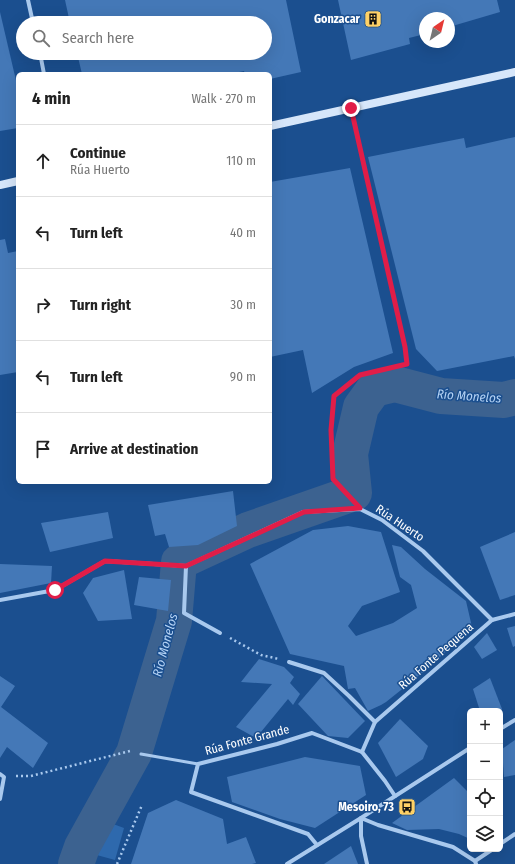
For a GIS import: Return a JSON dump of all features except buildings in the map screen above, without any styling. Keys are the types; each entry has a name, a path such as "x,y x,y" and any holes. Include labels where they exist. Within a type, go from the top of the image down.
{"street":[{"path":"28,0 31,16"},
{"path":"41,60 44,72"},
{"path":"272,126 515,72"},
{"path":"0,186 16,182"},
{"name":"Rúa Huerto","path":"0,600 55,590 105,561 186,566 304,512 360,508 382,520 423,551 492,620"},
{"path":"186,566 184,613 220,633"},
{"name":"Rúa Fonte Pequena","path":"362,752 375,722 492,620 515,614"},
{"path":"289,662 324,673 375,722"},
{"path":"503,727 515,720"},
{"name":"Rúa Fonte Grande","path":"317,845 308,834 191,792 198,764 277,744 312,733 362,752"},
{"path":"287,864 467,750"},
{"path":"362,752 395,796"},
{"path":"0,799 2,776"},
{"path":"361,818 378,825 454,847 475,863 489,852"},
{"path":"361,818 361,836 367,864"},
{"path":"503,842 515,834"}],"lane":[{"path":"351,108 405,347"},
{"path":"141,754 198,764"}],"path":[{"path":"360,508 333,479 331,430 334,396 360,375 407,364 405,347"},
{"path":"220,633 261,655 289,662"},
{"path":"2,776 31,776 129,750"},
{"path":"117,864 142,805"}],"shaded area":[{"path":"105,821 124,828 115,860 93,854"}],"waterway":[{"name":"Río Monelos","path":"76,864 82,847 134,753 174,621 179,562 248,530 354,493 350,454 361,407 374,389 395,384 441,396 504,400 515,397"}],"place":[{"name":"Gonzacar","path":"373,19"},
{"name":"Mesoiro, 73","path":"407,807"}],"route":[{"path":"55,590 105,561 186,566 304,512 360,508 333,479 331,430 334,396 360,375 407,364 405,347 351,108"}]}
